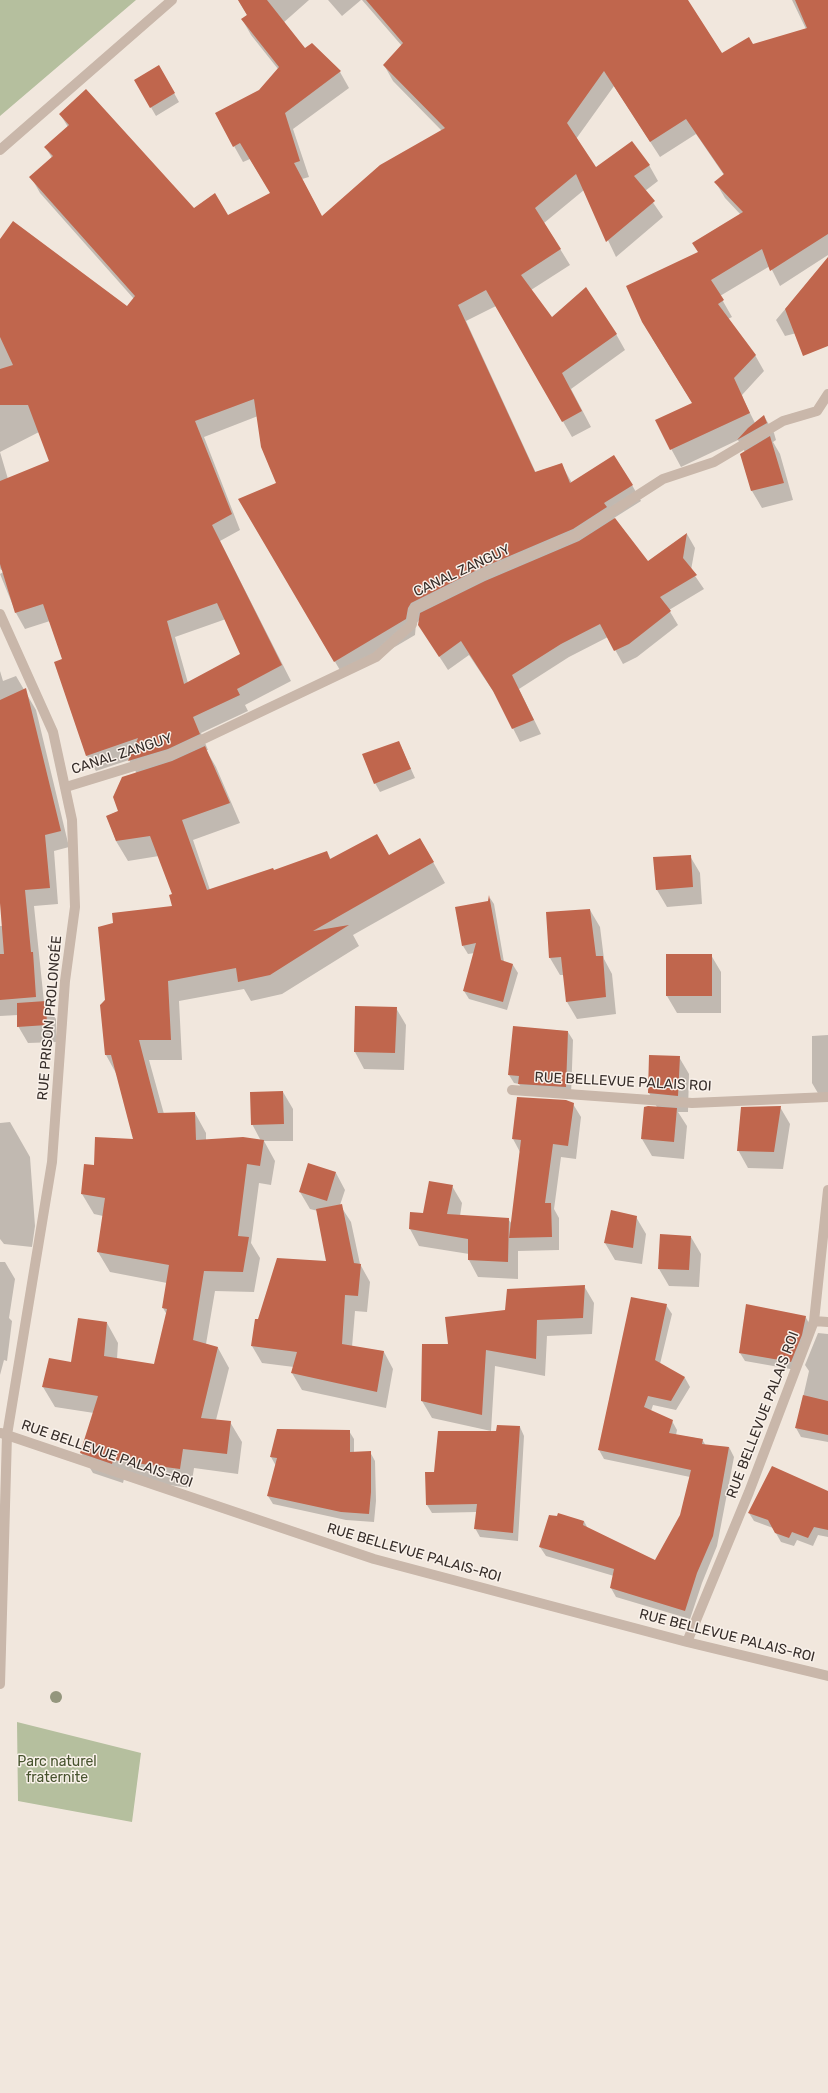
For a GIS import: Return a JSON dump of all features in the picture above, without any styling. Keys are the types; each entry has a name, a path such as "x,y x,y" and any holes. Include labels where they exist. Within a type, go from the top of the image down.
{"street":[{"path":"0,150 172,0"},
{"name":"CANAL ZANGUY","path":"66,786 170,755 376,657 412,624 414,609 482,575 576,535 663,479 714,462 783,421 817,410 828,394"},
{"name":"RUE PRISON PROLONGÉE","path":"0,614 53,732 66,786 72,820 75,906 65,981 52,1162 3,1434 0,1684"},
{"name":"RUE BELLEVUE PALAIS ROI","path":"512,1090 692,1103 828,1097"},
{"name":"RUE BELLEVUE PALAIS ROI","path":"687,1642 749,1492 814,1321 828,1190"},
{"path":"814,1321 828,1322"},
{"name":"RUE BELLEVUE PALAIS-ROI","path":"3,1434 374,1559 687,1642 828,1676"}],"green space":[{"path":"0,0 136,0 0,116"},
{"name":"Parc naturel fraternite","path":"17,1722 141,1753 132,1822 18,1801"}],"building":[{"path":"238,0 267,0 305,48 312,43 341,71 285,113 300,161 294,163 322,216 380,165 445,128 383,65 403,43 366,0 688,0 722,53 749,37 753,44 807,28 795,0 828,0 828,234 770,271 762,249 711,280 724,300 718,304 756,355 734,378 750,413 670,450 655,420 692,403 642,322 626,286 698,252 692,243 743,212 714,182 724,174 686,119 650,142 604,71 567,123 596,167 632,141 650,165 634,176 655,201 606,242 576,174 535,208 561,249 521,275 552,317 586,287 617,334 562,373 582,411 562,422 486,290 458,305 535,472 562,463 570,483 614,455 633,485 604,503 607,507 573,529 479,569 411,603 408,608 406,619 334,662 238,499 276,483 261,447 254,399 195,421 232,514 212,525 282,665 237,689 240,695 193,717 200,734 168,749 128,761 138,738 86,756 54,662 62,659 43,604 15,613 0,564 0,481 49,461 28,405 0,405 0,369 13,365 0,337 0,239 13,221 127,306 135,296 29,177 53,156 44,147 69,125 59,114 86,89 194,208 215,193 228,215 270,193 240,143 233,147 215,113 259,90 279,67 241,19 247,15","holes":["217,603 240,654 184,684 167,621"]},
{"path":"159,65 175,93 150,108 134,80"},
{"path":"828,257 828,346 803,356 785,309"},
{"path":"764,415 767,423 737,440 748,428"},
{"path":"770,436 784,483 751,491 740,454"},
{"path":"615,518 648,561 687,533 683,558 697,575 660,597 671,611 629,644 614,651 600,624 561,644 512,675 534,720 512,729 493,691 461,641 439,657 418,625 420,613 485,581 579,541"},
{"path":"26,688 61,831 45,835 50,888 25,890 31,952 33,952 36,997 0,1000 0,954 4,954 0,903 0,700"},
{"path":"399,741 411,769 374,784 362,754"},
{"path":"205,746 230,803 182,820 207,890 273,868 274,870 327,851 330,859 377,834 389,855 420,838 434,862 313,931 349,925 270,975 238,982 236,968 168,981 171,1040 139,1040 158,1113 195,1112 196,1140 243,1137 264,1140 260,1166 247,1164 238,1236 249,1237 243,1272 204,1271 193,1340 218,1347 201,1418 231,1421 227,1454 183,1449 180,1469 113,1460 112,1464 80,1453 98,1396 42,1387 49,1358 71,1362 78,1318 107,1322 104,1356 154,1364 167,1309 162,1308 169,1265 97,1252 105,1198 81,1194 84,1164 94,1165 95,1137 133,1139 111,1055 105,1055 100,1005 105,1000 98,927 113,923 112,913 172,906 169,895 172,894 150,836 116,841 106,816 118,811 113,797 122,777 172,761"},
{"path":"691,855 693,887 656,890 653,857"},
{"path":"489,895 501,960 513,964 503,1002 463,991 476,943 462,946 455,907 488,901"},
{"path":"590,909 596,956 603,956 606,997 566,1002 561,957 549,958 546,912"},
{"path":"666,954 712,954 712,996 666,996"},
{"path":"46,1001 47,1025 17,1027 17,1003"},
{"path":"355,1006 397,1007 395,1053 354,1052"},
{"path":"513,1026 568,1031 566,1087 518,1084 519,1076 508,1075"},
{"path":"649,1055 680,1056 678,1096 648,1093"},
{"path":"283,1091 284,1124 251,1125 250,1092"},
{"path":"517,1097 566,1100 574,1103 568,1146 553,1144 545,1203 551,1203 552,1237 509,1238 521,1140 512,1139"},
{"path":"781,1106 774,1152 737,1151 741,1107"},
{"path":"644,1107 677,1108 674,1142 641,1139"},
{"path":"308,1163 336,1172 327,1201 299,1192"},
{"path":"429,1181 453,1185 447,1214 509,1218 508,1262 468,1260 468,1239 409,1229 410,1212 423,1213"},
{"path":"342,1204 354,1263 361,1264 358,1296 345,1295 342,1344 384,1351 377,1392 291,1373 297,1352 251,1346 255,1319 258,1319 277,1258 326,1261 316,1209"},
{"path":"611,1210 637,1216 633,1248 604,1243"},
{"path":"660,1234 691,1236 689,1270 658,1269"},
{"path":"585,1285 583,1318 537,1320 536,1359 486,1350 482,1415 421,1401 422,1344 448,1344 445,1317 505,1310 507,1289"},
{"path":"631,1297 667,1304 655,1360 685,1377 671,1401 648,1396 644,1407 673,1420 669,1433 703,1439 702,1444 729,1447 713,1536 697,1573 685,1611 610,1588 614,1569 539,1547 549,1515 557,1516 558,1513 584,1521 583,1525 655,1560 680,1515 691,1470 598,1450"},
{"path":"746,1304 806,1316 802,1335 791,1362 739,1353"},
{"path":"803,1395 828,1401 828,1435 795,1428"},
{"path":"497,1425 520,1426 513,1533 474,1529 477,1504 426,1505 425,1472 434,1472 438,1431 496,1431"},
{"path":"277,1429 350,1430 350,1452 371,1451 371,1492 369,1514 341,1512 267,1496 277,1458 270,1457"},
{"path":"772,1466 828,1491 828,1530 814,1527 808,1538 792,1532 789,1538 775,1533 768,1520 748,1513"}]}
